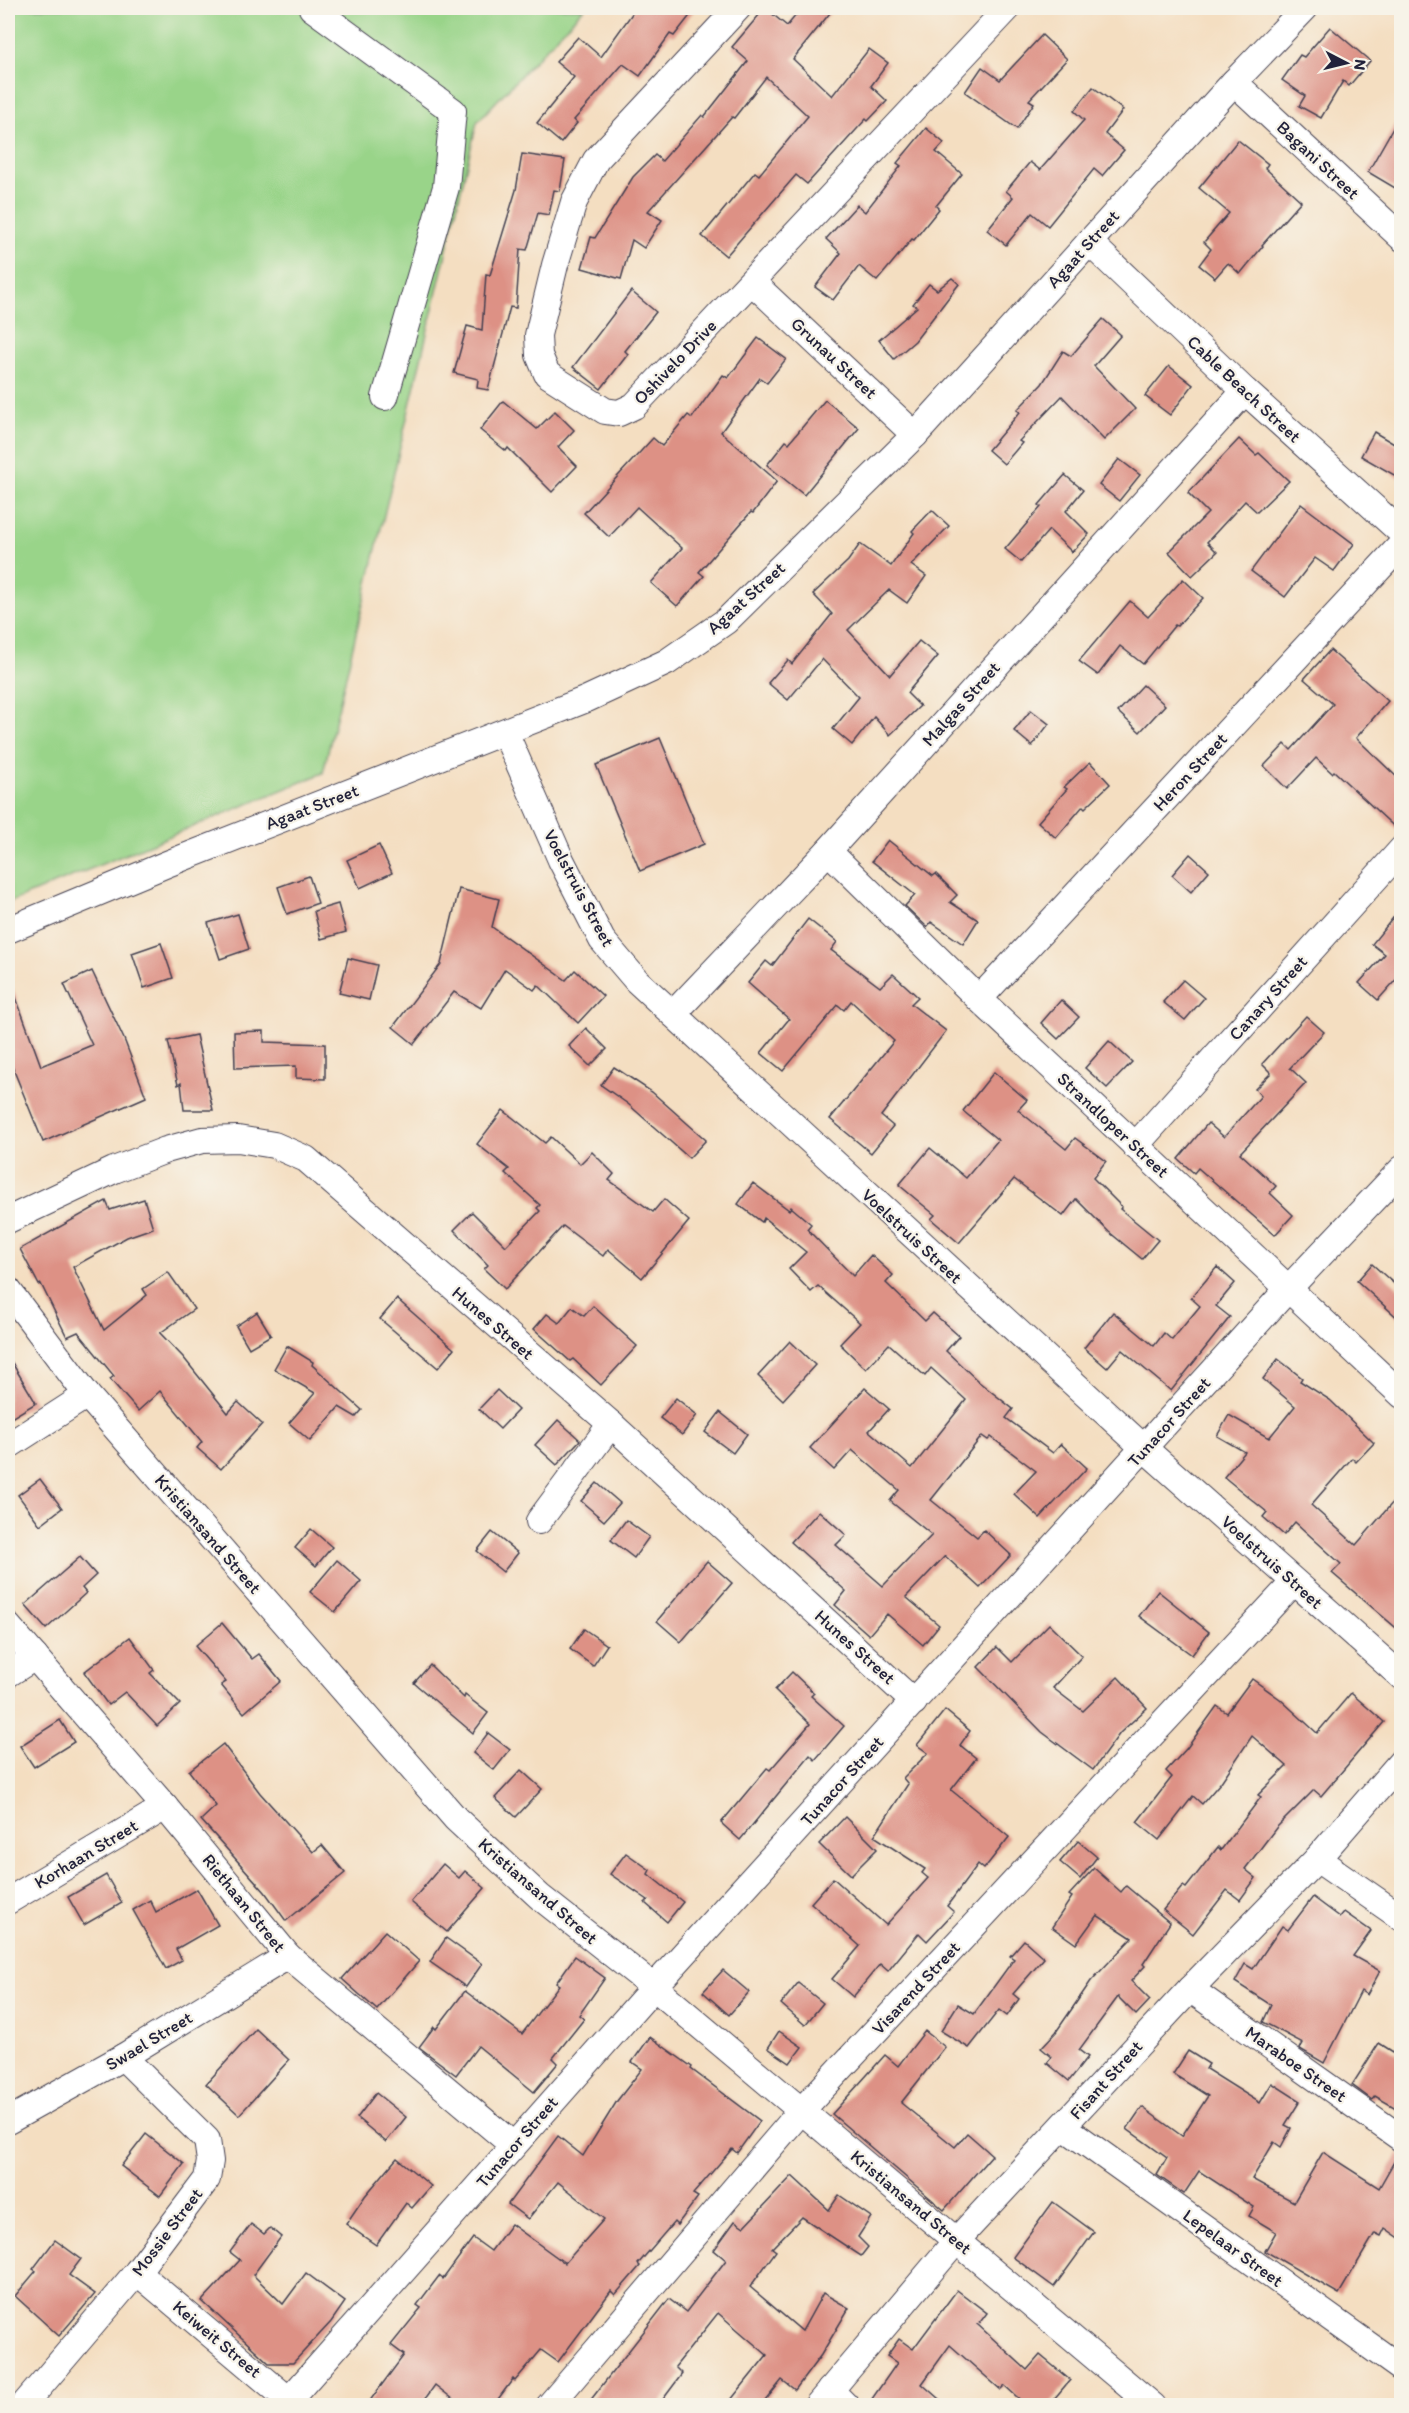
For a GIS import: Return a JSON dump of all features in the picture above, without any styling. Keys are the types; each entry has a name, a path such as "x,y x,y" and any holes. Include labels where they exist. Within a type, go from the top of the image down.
{"street":[{"path":"312,8 453,111 446,187 385,397"},
{"name":"Oshivelo Drive","path":"738,8 596,159 574,202 555,265 538,335 539,355 547,374 605,411 620,413 634,406 1008,8"},
{"name":"Agaat Street","path":"8,930 167,864 587,699 667,662 726,621 915,435 1234,82 1305,8"},
{"name":"Bagani Street","path":"1234,82 1401,238"},
{"name":"Cable Beach Street","path":"1089,242 1245,391 1401,533"},
{"name":"Grunau Street","path":"752,282 915,435"},
{"name":"Malgas Street","path":"673,1014 828,851 1245,391"},
{"name":"Heron Street","path":"979,999 1401,544"},
{"name":"Voelstruis Street","path":"505,732 561,860 602,940 637,981 1145,1449 1401,1677"},
{"name":"Canary Street","path":"1136,1146 1401,849"},
{"name":"Strandloper Street","path":"828,851 979,999 1401,1395"},
{"name":"Hunes Street","path":"8,1220 114,1170 166,1150 202,1140 238,1139 274,1145 306,1159 611,1425 914,1702"},
{"name":"Tunacor Street","path":"293,2403 513,2145 654,1987 1287,1290 1401,1168"},
{"name":"Kristiansand Street","path":"8,1290 87,1395 456,1819 540,1897 654,1987 1153,2406"},
{"path":"8,1446 87,1395"},
{"path":"539,1521 611,1425"},
{"name":"Visarend Street","path":"549,2406 801,2111 1294,1582"},
{"name":"Riethaan Street","path":"8,1626 165,1807 288,1956 513,2145"},
{"path":"8,1674 34,1657"},
{"name":"Fisant Street","path":"831,2400 956,2241 1190,1989 1317,1859 1401,1761"},
{"name":"Korhaan Street","path":"8,1901 165,1807"},
{"path":"1317,1859 1401,1918"},
{"name":"Swael Street","path":"8,2121 123,2057 288,1956"},
{"name":"Maraboe Street","path":"1190,1989 1401,2139"},
{"name":"Mossie Street","path":"23,2406 137,2272 207,2179 210,2161 207,2140 123,2057"},
{"name":"Lepelaar Street","path":"1064,2127 1401,2369"},
{"name":"Keiweit Street","path":"137,2272 293,2403"},
{"path":"8,2400 15,2406"}],"green space":[{"path":"8,8 584,8 477,122 323,773 8,903"}],"building":[{"path":"636,8 696,8 674,36 670,34 640,76 623,64 574,120 577,123 561,143 537,123 574,77 556,62 578,37 601,57"},
{"path":"765,8 787,26 802,8 834,8 793,59 832,96 869,49 888,63 871,86 887,101 868,121 866,119 807,184 796,175 726,256 702,236 755,172 759,175 808,116 766,77 734,118 732,117 648,211 662,220 644,248 632,240 621,279 582,268 591,237 595,238 633,177 655,155 662,161 702,115 704,117 748,61 732,47"},
{"path":"1330,27 1370,61 1349,86 1343,81 1321,118 1299,106 1305,96 1282,80 1300,55 1304,57"},
{"path":"1042,35 1067,59 1029,100 1034,103 1017,129 965,92 982,67 1000,80"},
{"path":"1093,87 1123,110 1105,134 1124,150 1102,176 1094,169 1048,226 1032,213 1006,245 987,230 1013,197 1006,191 1030,162 1040,170 1084,120 1074,111"},
{"path":"1401,114 1401,177 1395,188 1368,172"},
{"path":"926,128 944,143 936,152 962,174 936,206 939,209 877,281 859,266 833,300 815,287 841,253 826,239 857,205 865,212 901,166 897,163"},
{"path":"1238,140 1268,164 1265,168 1301,201 1240,274 1228,263 1215,278 1199,265 1211,249 1204,242 1229,213 1199,188"},
{"path":"522,154 565,160 560,191 554,190 549,215 538,213 527,250 520,249 516,308 510,307 488,390 477,388 478,379 454,373 467,326 482,330 486,274 490,275 516,190"},
{"path":"952,278 959,284 915,341 894,359 879,340 917,307 913,304 929,284 937,290"},
{"path":"631,291 656,312 625,351 628,354 601,389 573,367"},
{"path":"1103,319 1121,335 1094,366 1135,409 1104,440 1062,396 1019,441 1022,443 1004,464 988,450 1020,412 1017,410 1042,384 1063,351 1071,356"},
{"path":"758,338 786,359 767,383 760,378 721,432 777,481 753,513 751,512 699,572 704,576 677,606 651,583 682,548 637,507 609,537 584,513 653,438 662,446 688,415 692,418 723,375 728,378"},
{"path":"1169,366 1193,385 1170,415 1145,396"},
{"path":"825,400 859,428 804,495 767,465 786,441 789,443"},
{"path":"503,401 537,429 555,411 574,430 558,447 577,466 552,492 508,448 506,451 480,430"},
{"path":"1374,432 1401,448 1401,479 1361,456"},
{"path":"1239,439 1256,455 1259,453 1289,481 1257,512 1245,501 1207,542 1217,552 1192,576 1169,552 1208,513 1188,493"},
{"path":"1119,459 1140,475 1119,501 1099,485"},
{"path":"1065,475 1083,490 1066,511 1089,534 1072,552 1049,530 1021,562 1005,549"},
{"path":"1301,504 1354,544 1334,571 1315,558 1285,597 1251,571"},
{"path":"932,510 949,526 911,565 926,576 907,603 889,590 848,630 890,675 919,641 938,656 907,693 920,706 890,735 874,717 852,745 833,729 859,697 822,659 788,700 768,683 788,660 792,664 832,614 813,594 848,561 860,544 891,566 914,533 912,531"},
{"path":"1183,579 1203,598 1177,626 1175,625 1143,664 1120,646 1098,675 1079,661 1130,601 1148,617"},
{"path":"1330,650 1388,701 1356,738 1401,781 1401,833 1334,771 1332,773 1316,758 1287,789 1264,766 1285,744 1291,750 1333,704 1304,679"},
{"path":"1143,685 1165,705 1140,732 1118,712"},
{"path":"1031,710 1049,724 1032,746 1014,731"},
{"path":"660,738 704,844 640,871 596,765"},
{"path":"1090,762 1110,784 1085,808 1083,806 1056,838 1038,822 1067,789 1064,787"},
{"path":"888,840 933,876 936,874 957,895 950,902 978,920 963,944 931,922 927,927 905,906 915,895 872,861"},
{"path":"379,845 392,873 360,888 347,860"},
{"path":"1190,854 1209,871 1191,892 1172,875"},
{"path":"309,876 318,903 287,914 278,887"},
{"path":"459,889 499,899 492,927 566,980 575,970 603,996 578,1023 538,985 534,990 505,969 481,1008 454,992 414,1044 393,1027 441,964"},
{"path":"338,904 346,932 321,939 314,911"},
{"path":"1401,908 1401,974 1378,1000 1359,983 1385,954 1372,944"},
{"path":"238,914 249,949 220,959 208,923"},
{"path":"808,919 837,942 831,950 880,987 893,974 918,997 911,1004 946,1031 881,1116 893,1126 871,1153 830,1119 894,1041 851,1001 844,1010 838,1005 783,1071 761,1053 789,1019 748,983 766,961 772,966"},
{"path":"161,943 173,978 144,988 132,953"},
{"path":"348,958 377,965 369,1000 339,993"},
{"path":"92,971 124,1039 146,1097 43,1142 12,1066 8,1068 8,982 10,981 41,1066 92,1045 64,984"},
{"path":"1183,980 1204,998 1185,1020 1163,1002"},
{"path":"1061,1000 1079,1017 1058,1039 1041,1023"},
{"path":"1306,1016 1324,1032 1290,1068 1306,1083 1240,1153 1276,1186 1270,1193 1293,1215 1275,1235 1198,1168 1194,1173 1178,1159 1208,1123 1224,1137 1261,1096 1255,1089 1271,1073 1262,1064"},
{"path":"586,1028 607,1049 590,1066 569,1046"},
{"path":"264,1031 264,1042 325,1044 325,1079 296,1078 296,1066 235,1068 234,1032"},
{"path":"196,1035 213,1110 184,1110 181,1083 178,1085 168,1041"},
{"path":"1109,1041 1132,1062 1107,1088 1085,1068"},
{"path":"614,1067 652,1092 706,1140 689,1158 628,1104 601,1085"},
{"path":"994,1072 1027,1100 1018,1110 1066,1149 1075,1138 1106,1161 1093,1178 1122,1207 1120,1209 1158,1240 1142,1259 1109,1232 1076,1199 1063,1216 1014,1179 959,1243 931,1219 935,1215 899,1185 930,1148 966,1178 998,1140 963,1111"},
{"path":"503,1110 545,1143 551,1137 580,1164 592,1152 614,1174 609,1180 653,1212 664,1199 689,1221 642,1278 608,1249 603,1256 563,1226 505,1289 484,1269 488,1265 454,1230 472,1212 506,1246 540,1211 537,1208 540,1205 505,1173 509,1169 477,1144"},
{"path":"753,1183 789,1210 791,1207 811,1224 807,1229 853,1276 871,1255 893,1275 886,1283 925,1321 933,1313 959,1336 946,1351 979,1382 1013,1409 1006,1418 1053,1453 1061,1444 1087,1468 1040,1518 1014,1494 1036,1471 991,1437 988,1440 982,1436 931,1500 977,1537 984,1530 1011,1555 980,1588 945,1556 906,1597 939,1625 923,1645 887,1614 869,1635 835,1605 846,1591 791,1542 819,1511 846,1535 836,1545 883,1586 932,1535 890,1501 899,1490 852,1450 834,1470 810,1448 865,1388 889,1409 869,1431 912,1468 966,1400 931,1368 925,1376 889,1344 866,1369 840,1344 860,1323 818,1286 811,1292 789,1269 806,1252 764,1218 762,1222 738,1204"},
{"path":"144,1199 153,1228 127,1237 73,1267 104,1330 147,1295 143,1289 168,1272 194,1309 160,1333 183,1357 228,1413 238,1402 262,1424 221,1469 197,1448 202,1442 160,1391 138,1411 110,1379 114,1376 78,1332 67,1337 41,1284 39,1285 20,1249 106,1201 110,1210"},
{"path":"1372,1264 1401,1290 1401,1321 1357,1281"},
{"path":"1217,1267 1235,1283 1216,1306 1230,1317 1171,1391 1122,1350 1107,1368 1084,1348 1113,1312 1154,1346 1164,1333 1172,1340 1200,1306 1191,1298"},
{"path":"397,1299 454,1349 438,1368 380,1319"},
{"path":"593,1306 637,1346 601,1385 573,1359 570,1361 534,1329 547,1314 559,1323 572,1307 584,1316"},
{"path":"257,1312 271,1335 249,1348 236,1326"},
{"path":"790,1341 815,1365 783,1400 758,1376"},
{"path":"287,1346 313,1362 312,1365 362,1410 356,1417 339,1407 310,1441 289,1423 315,1393 274,1369"},
{"path":"8,1356 36,1403 8,1420"},
{"path":"1278,1359 1302,1378 1300,1381 1330,1400 1374,1443 1356,1462 1352,1458 1311,1505 1356,1545 1401,1493 1401,1632 1332,1573 1341,1564 1295,1522 1284,1535 1263,1517 1267,1512 1224,1477 1245,1452 1217,1436 1229,1415 1269,1438 1295,1406 1263,1379"},
{"path":"497,1390 518,1410 500,1429 479,1409"},
{"path":"676,1398 697,1415 682,1435 660,1418"},
{"path":"720,1412 747,1434 733,1453 705,1432"},
{"path":"558,1420 580,1440 557,1465 535,1445"},
{"path":"40,1479 62,1508 40,1525 18,1495"},
{"path":"597,1483 620,1503 604,1521 581,1501"},
{"path":"626,1520 649,1537 634,1558 611,1540"},
{"path":"311,1529 332,1547 316,1566 295,1548"},
{"path":"492,1532 518,1553 503,1572 477,1551"},
{"path":"80,1557 96,1575 82,1588 86,1593 46,1629 25,1605"},
{"path":"337,1560 361,1581 335,1612 310,1592"},
{"path":"707,1561 732,1583 681,1642 657,1621"},
{"path":"1158,1591 1209,1632 1192,1655 1139,1616"},
{"path":"222,1623 252,1659 259,1654 281,1681 244,1713 221,1685 226,1682 195,1646"},
{"path":"1049,1624 1082,1656 1053,1688 1083,1711 1118,1677 1147,1708 1120,1733 1093,1770 1042,1732 978,1667 997,1647 1012,1662"},
{"path":"584,1629 607,1645 593,1666 570,1649"},
{"path":"130,1637 154,1670 150,1673 180,1704 157,1726 125,1692 108,1705 84,1672"},
{"path":"430,1665 464,1698 465,1695 488,1713 473,1733 414,1683"},
{"path":"792,1672 814,1693 811,1696 844,1726 815,1760 810,1755 740,1840 721,1823 767,1768 770,1770 810,1724 775,1690"},
{"path":"1252,1679 1280,1699 1317,1733 1351,1693 1384,1722 1321,1796 1314,1790 1276,1828 1245,1869 1256,1878 1240,1900 1227,1890 1193,1934 1163,1910 1183,1886 1186,1888 1218,1847 1221,1850 1261,1797 1258,1795 1287,1766 1252,1736 1221,1782 1202,1804 1193,1796 1159,1840 1137,1822 1172,1777 1166,1771 1187,1748 1217,1706 1227,1713"},
{"path":"945,1710 970,1731 960,1745 976,1758 951,1790 1009,1837 984,1869 978,1864 947,1906 954,1912 927,1941 919,1933 888,1971 880,1964 853,1997 832,1979 860,1946 811,1903 833,1878 886,1925 928,1878 922,1873 925,1869 874,1836 908,1784 903,1778 928,1753 917,1745"},
{"path":"60,1720 74,1742 34,1767 20,1746"},
{"path":"488,1733 510,1750 494,1770 473,1753"},
{"path":"223,1744 260,1793 313,1852 322,1845 345,1873 286,1921 265,1892 201,1820 216,1806 189,1771"},
{"path":"521,1770 542,1789 516,1817 495,1798"},
{"path":"845,1817 877,1849 851,1875 819,1844"},
{"path":"1078,1841 1097,1857 1080,1879 1060,1862"},
{"path":"626,1853 650,1870 648,1874 683,1902 667,1922 645,1903 648,1900 610,1874"},
{"path":"443,1864 459,1878 465,1871 485,1888 447,1932 411,1902"},
{"path":"1094,1868 1121,1892 1126,1886 1170,1923 1143,1964 1145,1966 1131,1981 1150,2000 1136,2015 1118,1997 1079,2050 1088,2057 1069,2081 1047,2063 1052,2057 1041,2048 1056,2032 1091,1981 1132,1938 1097,1915 1076,1944 1052,1927 1072,1897 1069,1895"},
{"path":"106,1875 122,1903 84,1925 68,1897"},
{"path":"197,1889 218,1925 176,1949 182,1960 166,1969 133,1910 150,1900 156,1912"},
{"path":"1313,1897 1340,1917 1344,1912 1371,1931 1353,1956 1380,1971 1367,1995 1361,1991 1324,2063 1300,2049 1303,2043 1263,2022 1271,2005 1235,1982 1245,1964 1253,1969 1282,1926 1288,1930"},
{"path":"385,1931 419,1961 377,2010 342,1979"},
{"path":"446,1938 482,1964 466,1987 430,1962"},
{"path":"1024,1940 1044,1958 1013,1994 1019,1999 1007,2016 999,2010 969,2048 941,2031 958,2004 974,2014 1014,1959 1010,1956"},
{"path":"575,1956 605,1978 579,2015 584,2019 553,2058 558,2063 534,2092 478,2046 456,2075 419,2047 465,1991 522,2034 559,1985 556,1983"},
{"path":"723,1970 749,1992 729,2015 703,1992"},
{"path":"798,1983 823,2003 805,2025 781,2004"},
{"path":"256,2029 289,2060 239,2115 206,2084"},
{"path":"779,2031 802,2047 790,2063 768,2048"},
{"path":"925,2031 945,2047 901,2103 955,2147 967,2133 992,2155 944,2210 832,2114 885,2055 898,2066"},
{"path":"650,2037 760,2121 737,2153 732,2149 693,2194 698,2197 677,2225 674,2222 615,2295 611,2291 558,2362 541,2350 515,2381 513,2379 493,2406 462,2406 435,2385 420,2406 366,2406 404,2355 391,2345 421,2308 417,2305 439,2276 443,2279 473,2238 491,2251 511,2224 565,2263 604,2219 558,2182 528,2219 508,2204 558,2136 583,2156 617,2101 642,2069 632,2062"},
{"path":"1379,2043 1401,2057 1401,2111 1375,2096 1372,2100 1352,2085"},
{"path":"1188,2051 1209,2064 1206,2069 1260,2103 1272,2083 1300,2101 1285,2125 1291,2128 1281,2147 1274,2142 1252,2179 1294,2202 1323,2152 1379,2188 1399,2153 1401,2154 1401,2239 1385,2228 1381,2236 1375,2233 1339,2294 1265,2251 1276,2232 1249,2216 1254,2207 1199,2171 1184,2194 1157,2175 1167,2158 1127,2129 1142,2107 1182,2136 1208,2096 1173,2074"},
{"path":"376,2093 406,2117 386,2142 357,2118"},
{"path":"146,2134 184,2164 160,2196 121,2166"},
{"path":"397,2158 431,2186 412,2208 406,2203 376,2245 346,2224 365,2196"},
{"path":"792,2176 829,2210 839,2195 871,2217 858,2237 868,2247 861,2256 802,2217 772,2248 776,2251 750,2287 802,2331 823,2293 849,2308 821,2355 795,2390 782,2380 761,2406 726,2406 767,2355 718,2313 675,2367 682,2374 658,2406 586,2406 669,2299 686,2312 726,2260 714,2250 735,2221 744,2227"},
{"path":"1053,2202 1094,2232 1054,2287 1013,2257"},
{"path":"251,2224 264,2234 270,2228 281,2237 253,2275 283,2304 306,2273 345,2302 331,2322 293,2363 269,2363 202,2301 240,2260 230,2252"},
{"path":"55,2240 81,2259 69,2275 95,2294 59,2336 15,2296 36,2271 33,2269"},
{"path":"957,2290 987,2313 978,2325 1027,2370 1040,2355 1070,2380 1048,2406 1027,2406 1005,2386 1001,2390 950,2345 922,2384 947,2406 867,2406 897,2363 887,2356 899,2339 913,2349"}]}
